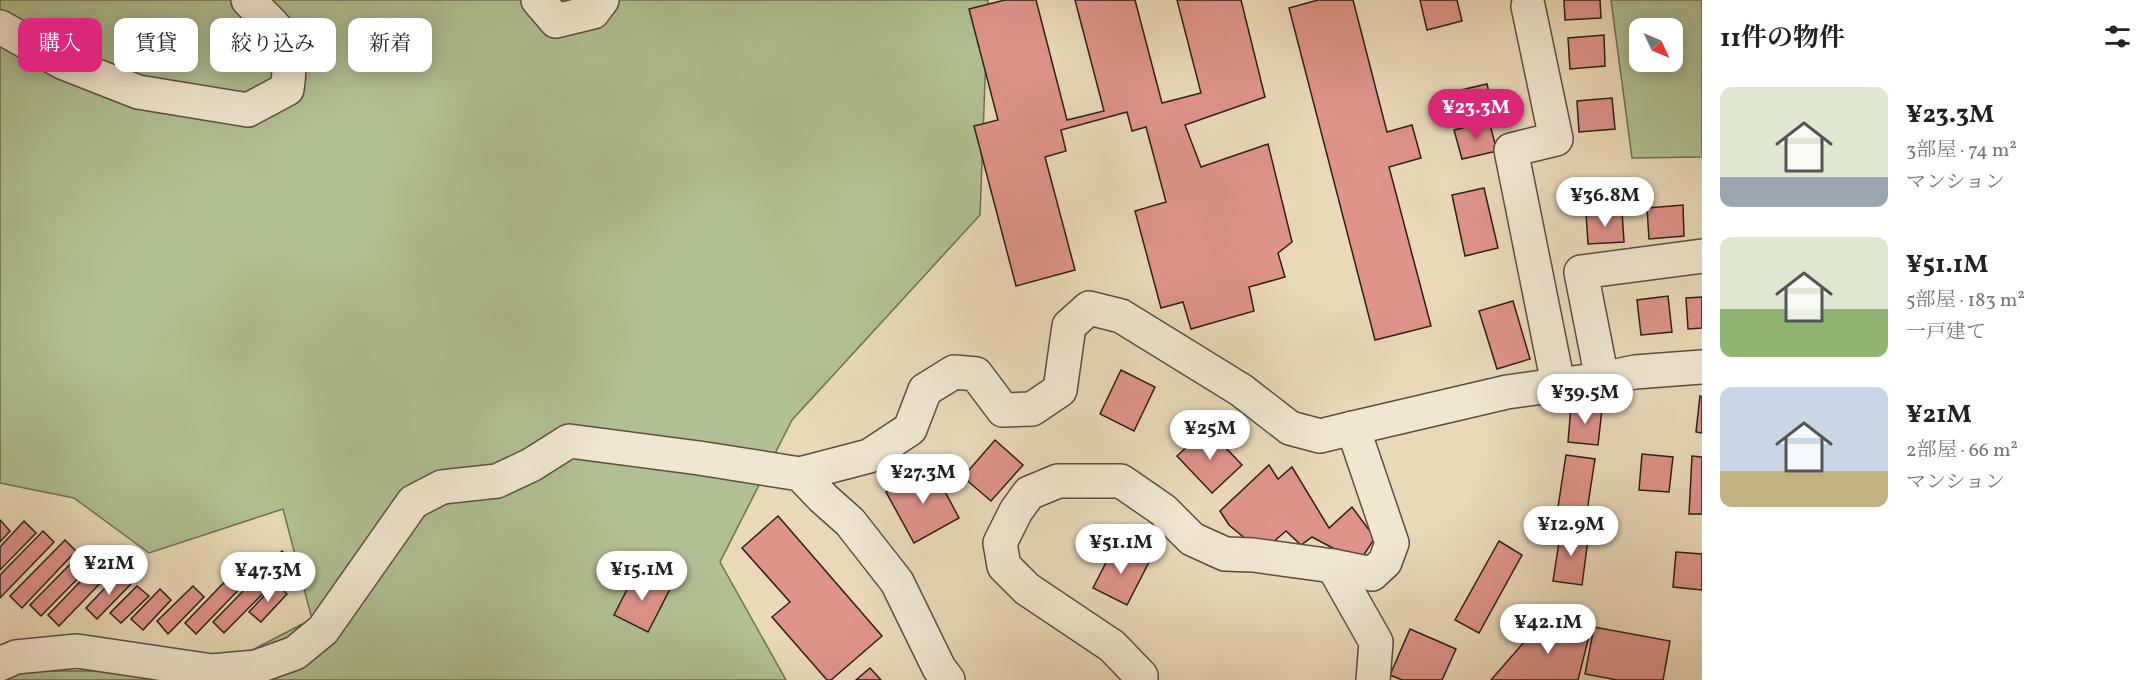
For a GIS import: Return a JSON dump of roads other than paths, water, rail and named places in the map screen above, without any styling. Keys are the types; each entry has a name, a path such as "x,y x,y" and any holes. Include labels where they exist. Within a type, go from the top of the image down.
{"street":[{"path":"0,27 64,63 138,92 248,110 286,89 290,70 290,55 280,32 248,0"},
{"path":"538,0 555,21 593,12 602,0"},
{"path":"1528,6 1556,139 1511,150 1558,384"},
{"path":"1602,379 1581,272 1702,256"},
{"path":"0,664 16,657 77,651 212,671 256,667 295,653 323,630 413,502 442,487 497,481 531,465 569,441 800,474 869,456 910,429 925,390 954,372 976,374 1003,410 1032,409 1060,390 1069,326 1089,308 1121,316 1241,390 1290,428 1320,436 1507,392 1602,379 1635,372 1702,367"},
{"path":"1141,680 1141,676 1112,646 1027,589 1005,566 1000,543 1016,510 1029,493 1058,481 1120,481 1163,510 1192,539 1225,554 1253,555 1372,574 1385,562 1392,543 1353,428"},
{"path":"800,474 850,522 897,582 939,668 948,680"},
{"path":"1333,566 1376,642 1373,680"}]}
